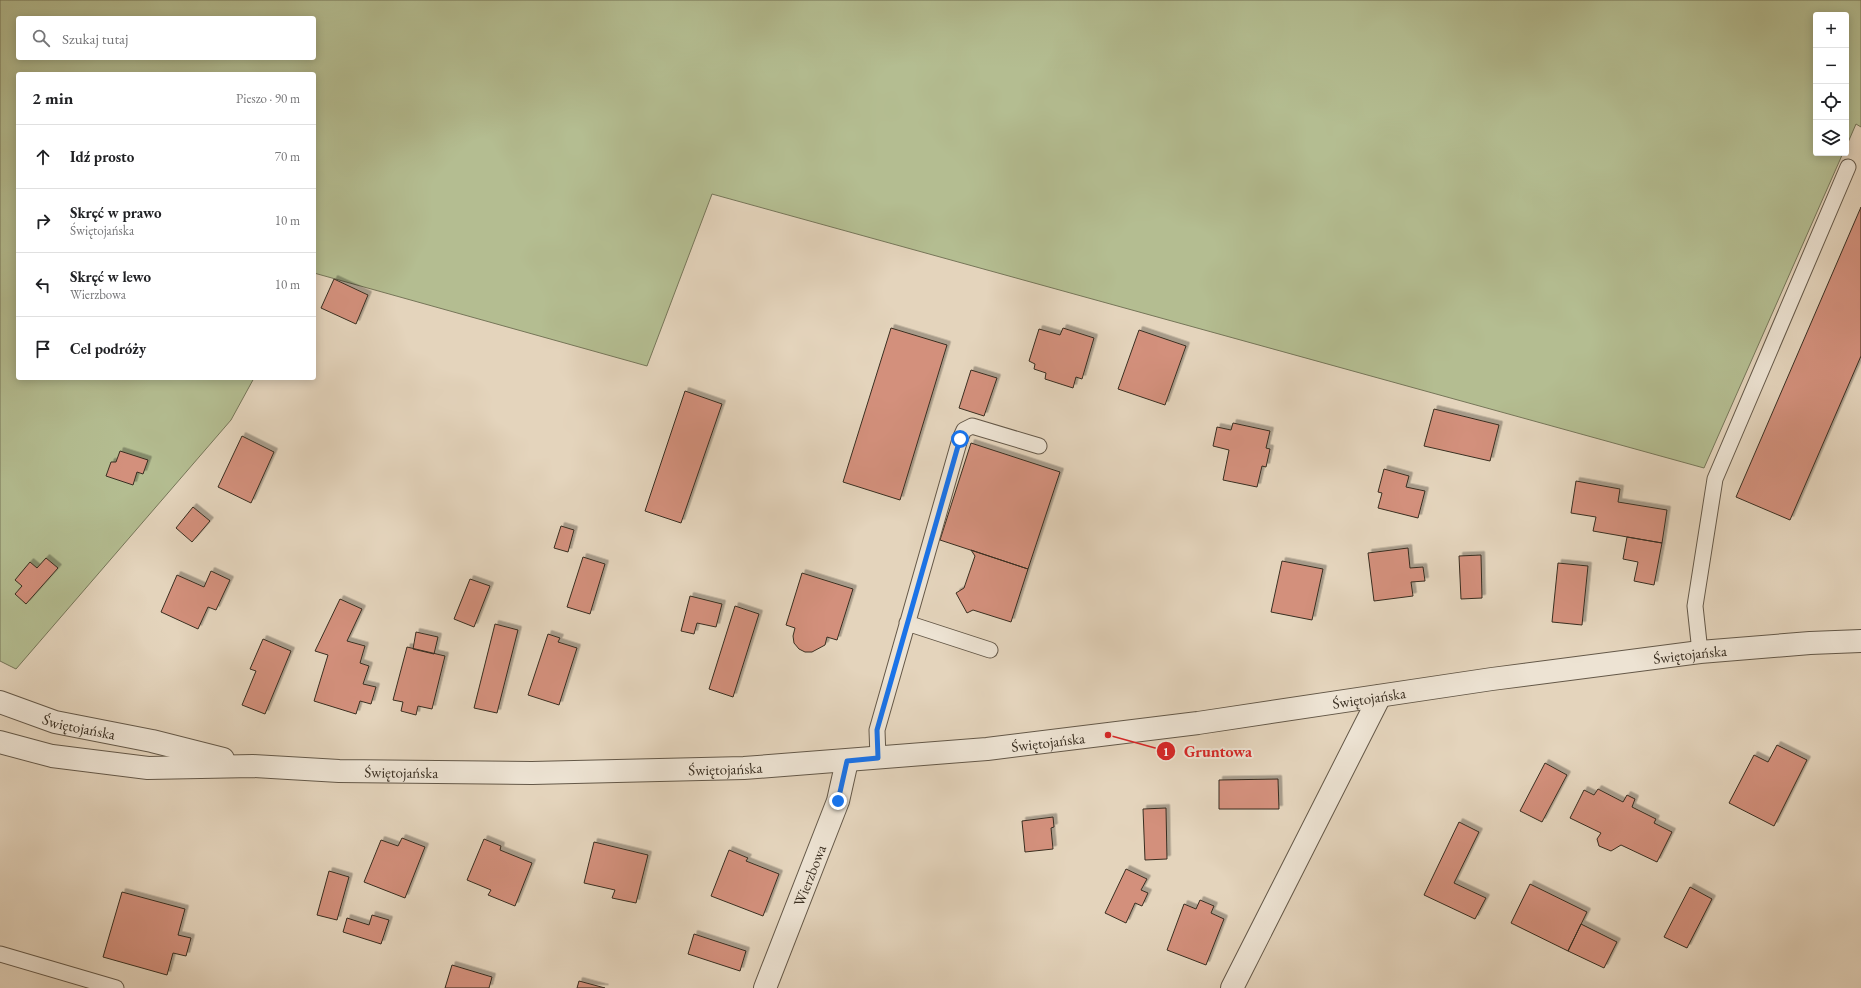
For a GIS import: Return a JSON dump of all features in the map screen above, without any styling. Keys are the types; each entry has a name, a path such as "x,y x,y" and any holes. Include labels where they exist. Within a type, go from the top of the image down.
{"street":[{"name":"Świętojańska","path":"0,742 52,756 148,768 253,766 354,771 555,772 744,768 987,749 1108,735 1700,652 1810,643 1861,641"},
{"path":"1232,988 1380,696"},
{"name":"Świętojańska","path":"0,702 55,722 152,741 253,766"},
{"name":"Wierzbowa","path":"765,988 838,801 847,761"}],"lane":[{"path":"1700,652 1695,606 1715,480 1848,167"},
{"path":"878,758 877,730 960,439 964,430 972,426 1039,446"},
{"path":"907,623 990,650"},
{"path":"0,954 116,988"}],"green space":[{"path":"0,0 1861,0 1861,127 1856,124 1849,140 1849,12 1813,12 1813,156 1842,156 1704,468 712,194 647,366 316,274 316,72 16,72 16,380 253,380 231,420 16,669 0,661"}],"building":[{"path":"1861,207 1861,356 1790,520 1736,497"},
{"path":"334,279 368,295 356,324 321,308"},
{"path":"891,328 947,345 900,500 843,482"},
{"path":"1063,328 1094,338 1082,379 1076,377 1073,388 1045,379 1046,373 1034,369 1035,364 1029,361 1039,329 1060,335"},
{"path":"1139,330 1186,346 1165,405 1118,389"},
{"path":"971,370 997,378 984,416 959,408"},
{"path":"685,391 722,404 681,523 645,511"},
{"path":"1434,409 1499,425 1490,461 1424,446"},
{"path":"1233,423 1270,431 1266,448 1270,449 1266,467 1262,466 1257,487 1223,480 1229,450 1213,446 1217,427 1231,430"},
{"path":"242,436 274,452 251,503 218,487"},
{"path":"971,443 1060,472 1028,569 940,540"},
{"path":"120,451 148,460 143,474 137,472 133,485 106,476 111,462 116,462"},
{"path":"1384,469 1409,476 1406,487 1425,491 1418,518 1378,508 1382,493 1378,492"},
{"path":"1576,481 1620,489 1618,502 1667,510 1662,543 1593,531 1596,517 1571,513"},
{"path":"193,507 210,521 192,542 176,528"},
{"path":"561,526 574,530 568,552 554,548"},
{"path":"1627,537 1662,543 1654,585 1634,581 1638,562 1623,559"},
{"path":"1408,548 1410,568 1423,567 1425,581 1411,582 1413,596 1374,601 1368,553"},
{"path":"971,550 1028,569 1011,622 973,610 967,613 956,593 964,588 975,556"},
{"path":"1481,555 1482,598 1461,599 1459,556"},
{"path":"583,557 605,564 590,614 567,607"},
{"path":"46,558 58,568 26,604 15,594 22,586 15,580 30,562 37,568"},
{"path":"1282,561 1323,569 1312,620 1271,612"},
{"path":"1558,563 1588,566 1582,625 1552,622"},
{"path":"211,571 230,580 216,610 208,607 198,629 161,612 177,575 204,587"},
{"path":"802,573 853,589 837,640 827,637 825,645 812,652 805,652 799,649 794,643 793,636 795,628 786,625"},
{"path":"470,579 490,586 474,627 454,619"},
{"path":"690,596 722,604 716,627 697,623 694,634 681,631"},
{"path":"340,599 362,609 347,641 365,646 360,663 369,666 363,684 376,687 371,704 360,701 356,714 314,701 328,655 315,651"},
{"path":"735,606 759,614 733,697 709,689"},
{"path":"495,624 518,630 497,713 474,708"},
{"path":"416,632 438,637 434,654 413,649"},
{"path":"548,634 560,638 558,642 577,648 559,705 528,695"},
{"path":"263,639 291,651 265,714 242,705 256,671 250,669"},
{"path":"407,647 445,656 432,709 418,706 416,715 401,711 403,702 393,700"},
{"path":"1777,745 1807,760 1774,826 1729,803 1754,755 1768,762"},
{"path":"1545,763 1567,775 1542,822 1520,811"},
{"path":"1278,779 1279,809 1219,809 1219,780"},
{"path":"1598,789 1623,802 1627,795 1635,799 1632,807 1656,819 1654,823 1672,832 1657,862 1621,845 1611,851 1599,846 1597,839 1601,833 1570,818 1584,790 1594,795"},
{"path":"1166,808 1167,859 1145,860 1143,809"},
{"path":"1053,817 1054,827 1051,828 1053,849 1025,852 1022,821"},
{"path":"1459,822 1479,832 1454,883 1486,898 1475,919 1424,895"},
{"path":"402,838 425,847 405,898 364,882 381,840 398,846"},
{"path":"484,839 501,846 500,850 532,863 515,906 488,895 491,890 467,880"},
{"path":"594,842 648,855 636,903 612,898 615,890 584,883"},
{"path":"729,850 748,858 746,861 779,874 763,916 711,896"},
{"path":"1126,869 1147,879 1141,890 1148,893 1142,906 1135,903 1126,923 1105,913"},
{"path":"329,871 349,877 337,920 317,915"},
{"path":"1530,884 1587,912 1568,951 1511,923"},
{"path":"1690,887 1712,899 1687,948 1664,937"},
{"path":"122,892 185,909 178,935 191,938 186,956 173,953 167,975 103,957"},
{"path":"1200,900 1214,906 1211,913 1224,919 1206,965 1167,950 1184,904 1196,909"},
{"path":"372,915 389,920 381,944 343,932 347,918 369,925"},
{"path":"1581,924 1617,942 1604,968 1568,951"},
{"path":"694,934 746,951 740,971 688,954"},
{"path":"452,965 492,977 489,988 445,988"},
{"path":"579,981 605,988 577,988"}],"place":[{"name":"Gruntowa","path":"1108,735"}],"route":[{"path":"838,801 847,761 878,758 877,730 960,439"}]}
